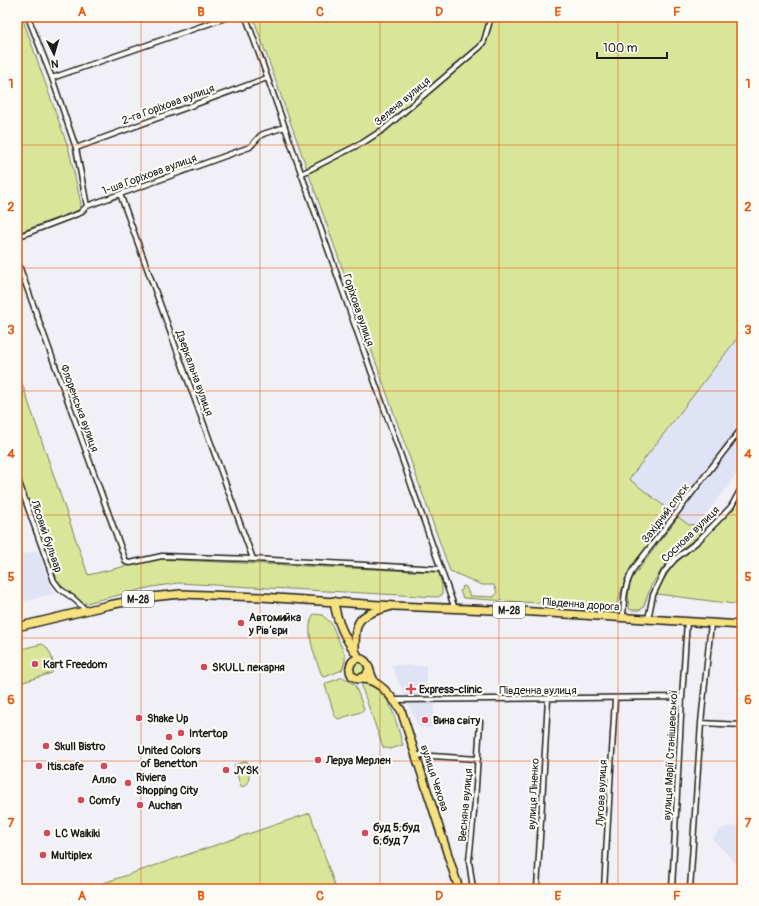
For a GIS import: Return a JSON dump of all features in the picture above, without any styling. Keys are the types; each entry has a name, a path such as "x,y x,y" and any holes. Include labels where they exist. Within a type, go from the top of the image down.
{"main road":[{"name":"М-28","path":"17,627 86,610 151,597 181,594 214,594 395,606"},
{"path":"334,601 336,612 348,640 355,652 368,664 369,669 366,676 361,679"},
{"name":"Південна дорога","path":"395,606 518,610 742,625"},
{"path":"355,652 356,626 360,621 369,613 395,606"},
{"path":"348,640 350,652 349,669 352,676 375,682"},
{"path":"350,664 358,659 364,661"},
{"name":"вулиця Чехова","path":"369,669 375,682 394,700 401,710 459,889"}],"street":[{"path":"28,17 52,78 76,148 87,206"},
{"path":"52,78 228,17"},
{"name":"Горіхова вулиця","path":"246,17 455,609"},
{"name":"Зелена вулиця","path":"302,174 364,142 384,129 480,47 484,40 491,17"},
{"name":"2-га Горіхова вулиця","path":"76,148 267,78"},
{"name":"1-ша Горіхова вулиця","path":"17,237 80,213 87,206 250,147 263,134 285,127"},
{"name":"Дзеркальна вулиця","path":"120,194 253,559"},
{"name":"Флоренська вулиця","path":"17,260 126,562 130,563 162,556 253,559"},
{"name":"Західний спуск","path":"622,617 626,587 628,579 634,568 742,428"},
{"name":"Лісовий бульвар","path":"17,477 54,581 60,589 86,610"},
{"name":"Соснова вулиця","path":"648,619 652,595 664,572 675,559 698,541 731,507 742,487"},
{"path":"253,559 441,569"},
{"name":"вулиця Марії Станішевської","path":"672,889 687,621"},
{"path":"690,889 701,723 711,623"},
{"name":"Південна вулиця","path":"394,700 682,697"},
{"name":"Лугова вулиця","path":"604,889 615,698"},
{"name":"вулиця Ліненко","path":"537,889 548,699"},
{"name":"Весняна вулиця","path":"473,889 469,861 475,802 480,722"},
{"path":"701,723 742,725"},
{"path":"416,755 478,759"}],"shaded area":[{"path":"742,332 742,467 699,524 689,525 629,479"},
{"path":"38,551 53,594 17,603 17,555"},
{"path":"391,665 426,666 427,703 434,704 433,728 419,727"},
{"path":"742,824 742,870 712,838 721,829"}],"green space":[{"path":"17,17 22,17 69,150 81,204 79,210 17,233"},
{"path":"253,17 742,17 742,332 629,479 673,513 626,577 616,607 612,608 463,598 460,591 464,586 466,587 470,596 494,597 497,592 494,585 482,585 450,571"},
{"path":"17,369 88,575 156,559 436,572 439,573 442,586 442,595 438,597 178,583 152,587 82,604 56,583 17,473"},
{"path":"742,491 742,605 657,594 661,584 673,565 700,543 732,509"},
{"path":"678,517 689,525 699,524 706,527 695,539 674,554 664,566 651,586 643,608 639,610 629,609 628,600 630,585 633,577"},
{"path":"314,614 322,615 331,623 345,655 342,670 325,677 322,676 310,637 311,622"},
{"name":"Kart Freedom","path":"42,644 48,649 52,657 52,673 17,684 17,650"},
{"path":"361,661 367,667 365,674 355,677 350,667 353,663"},
{"path":"343,677 355,685 364,709 361,712 338,719 335,716 325,685"},
{"path":"365,682 374,686 387,700 395,717 403,745 390,749 383,747 362,688 362,684"},
{"path":"247,761 249,779 247,785 241,787 234,765"},
{"path":"310,813 336,889 86,889"}],"place":[{"name":"Автомийка у Рівʼєри","path":"241,623"},
{"name":"Kart Freedom","path":"35,664"},
{"name":"SKULL пекарня","path":"204,667"},
{"name":"Express-clinic","path":"411,689"},
{"name":"Shake Up","path":"139,718"},
{"name":"Вина світу","path":"425,720"},
{"name":"Intertop","path":"181,733"},
{"name":"United Colors of Benetton","path":"169,737"},
{"name":"Skull Bistro","path":"46,746"},
{"name":"Леруа Мерлен","path":"318,760"},
{"name":"Itis.cafe","path":"39,766"},
{"name":"Алло","path":"104,766"},
{"name":"JYSK","path":"226,770"},
{"name":"Riviera Shopping City","path":"128,783"},
{"name":"Comfy","path":"81,800"},
{"name":"Auchan","path":"140,805"},
{"name":"LC Waikiki","path":"47,833"},
{"name":"буд 5;буд 6;буд 7","path":"365,833"},
{"name":"Multiplex","path":"43,855"}]}
